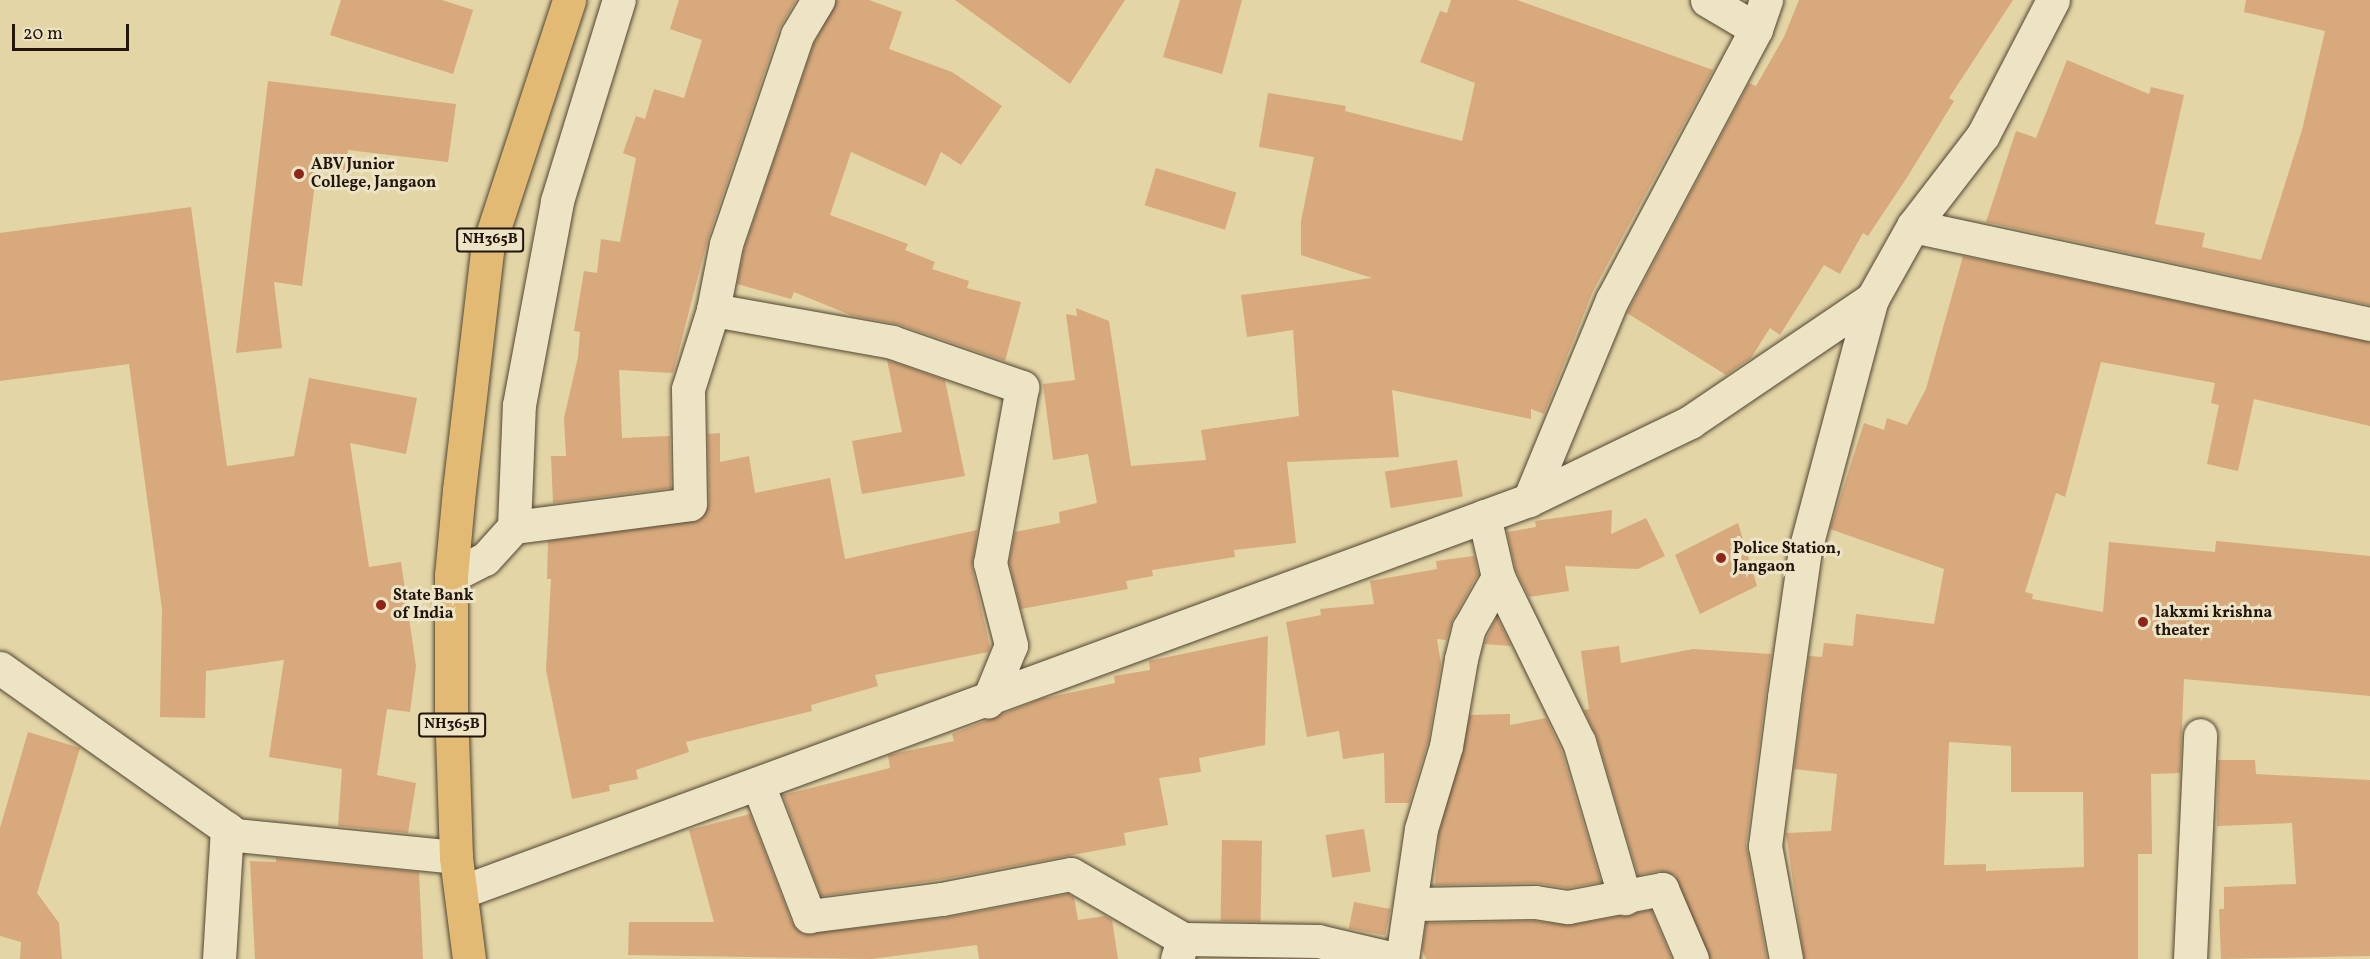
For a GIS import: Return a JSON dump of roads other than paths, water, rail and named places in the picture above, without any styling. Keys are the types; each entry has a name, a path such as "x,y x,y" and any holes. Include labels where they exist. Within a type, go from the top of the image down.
{"highway":[{"name":"NH365B","path":"469,959 456,856 451,576 459,490 487,250 568,0"}],"street":[{"path":"514,527 519,405 557,201 619,0"},
{"path":"451,576 484,559 514,527 690,504 688,389 713,310 726,244 797,35 818,0"},
{"path":"1529,500 1612,300 1761,14 1707,0"},
{"path":"1780,958 1765,846 1784,697 1805,550 1872,299 1913,226 1983,135 2053,0"},
{"path":"1913,226 2370,324"},
{"path":"461,892 988,701 1529,500 1690,422 1872,299"},
{"path":"713,310 892,342 1022,387 990,563 1011,645 988,701"},
{"path":"1484,516 1498,577 1579,742 1625,898"},
{"path":"1401,959 1412,904 1421,829 1446,746 1461,659 1469,628 1498,577"},
{"path":"0,668 236,835 456,856"},
{"path":"2190,959 2199,735"},
{"path":"758,784 809,916 942,899 1071,874 1180,949 1318,941 1395,959"},
{"path":"219,959 227,828"},
{"path":"1412,904 1535,902 1568,907 1625,898 1662,889 1692,959"}],"place":[{"name":"ABV Junior College, Jangaon","path":"299,174"},
{"name":"Police Station, Jangaon","path":"1721,558"},
{"name":"State Bank of India","path":"381,605"},
{"name":"lakxmi krishna theater","path":"2143,622"}]}
